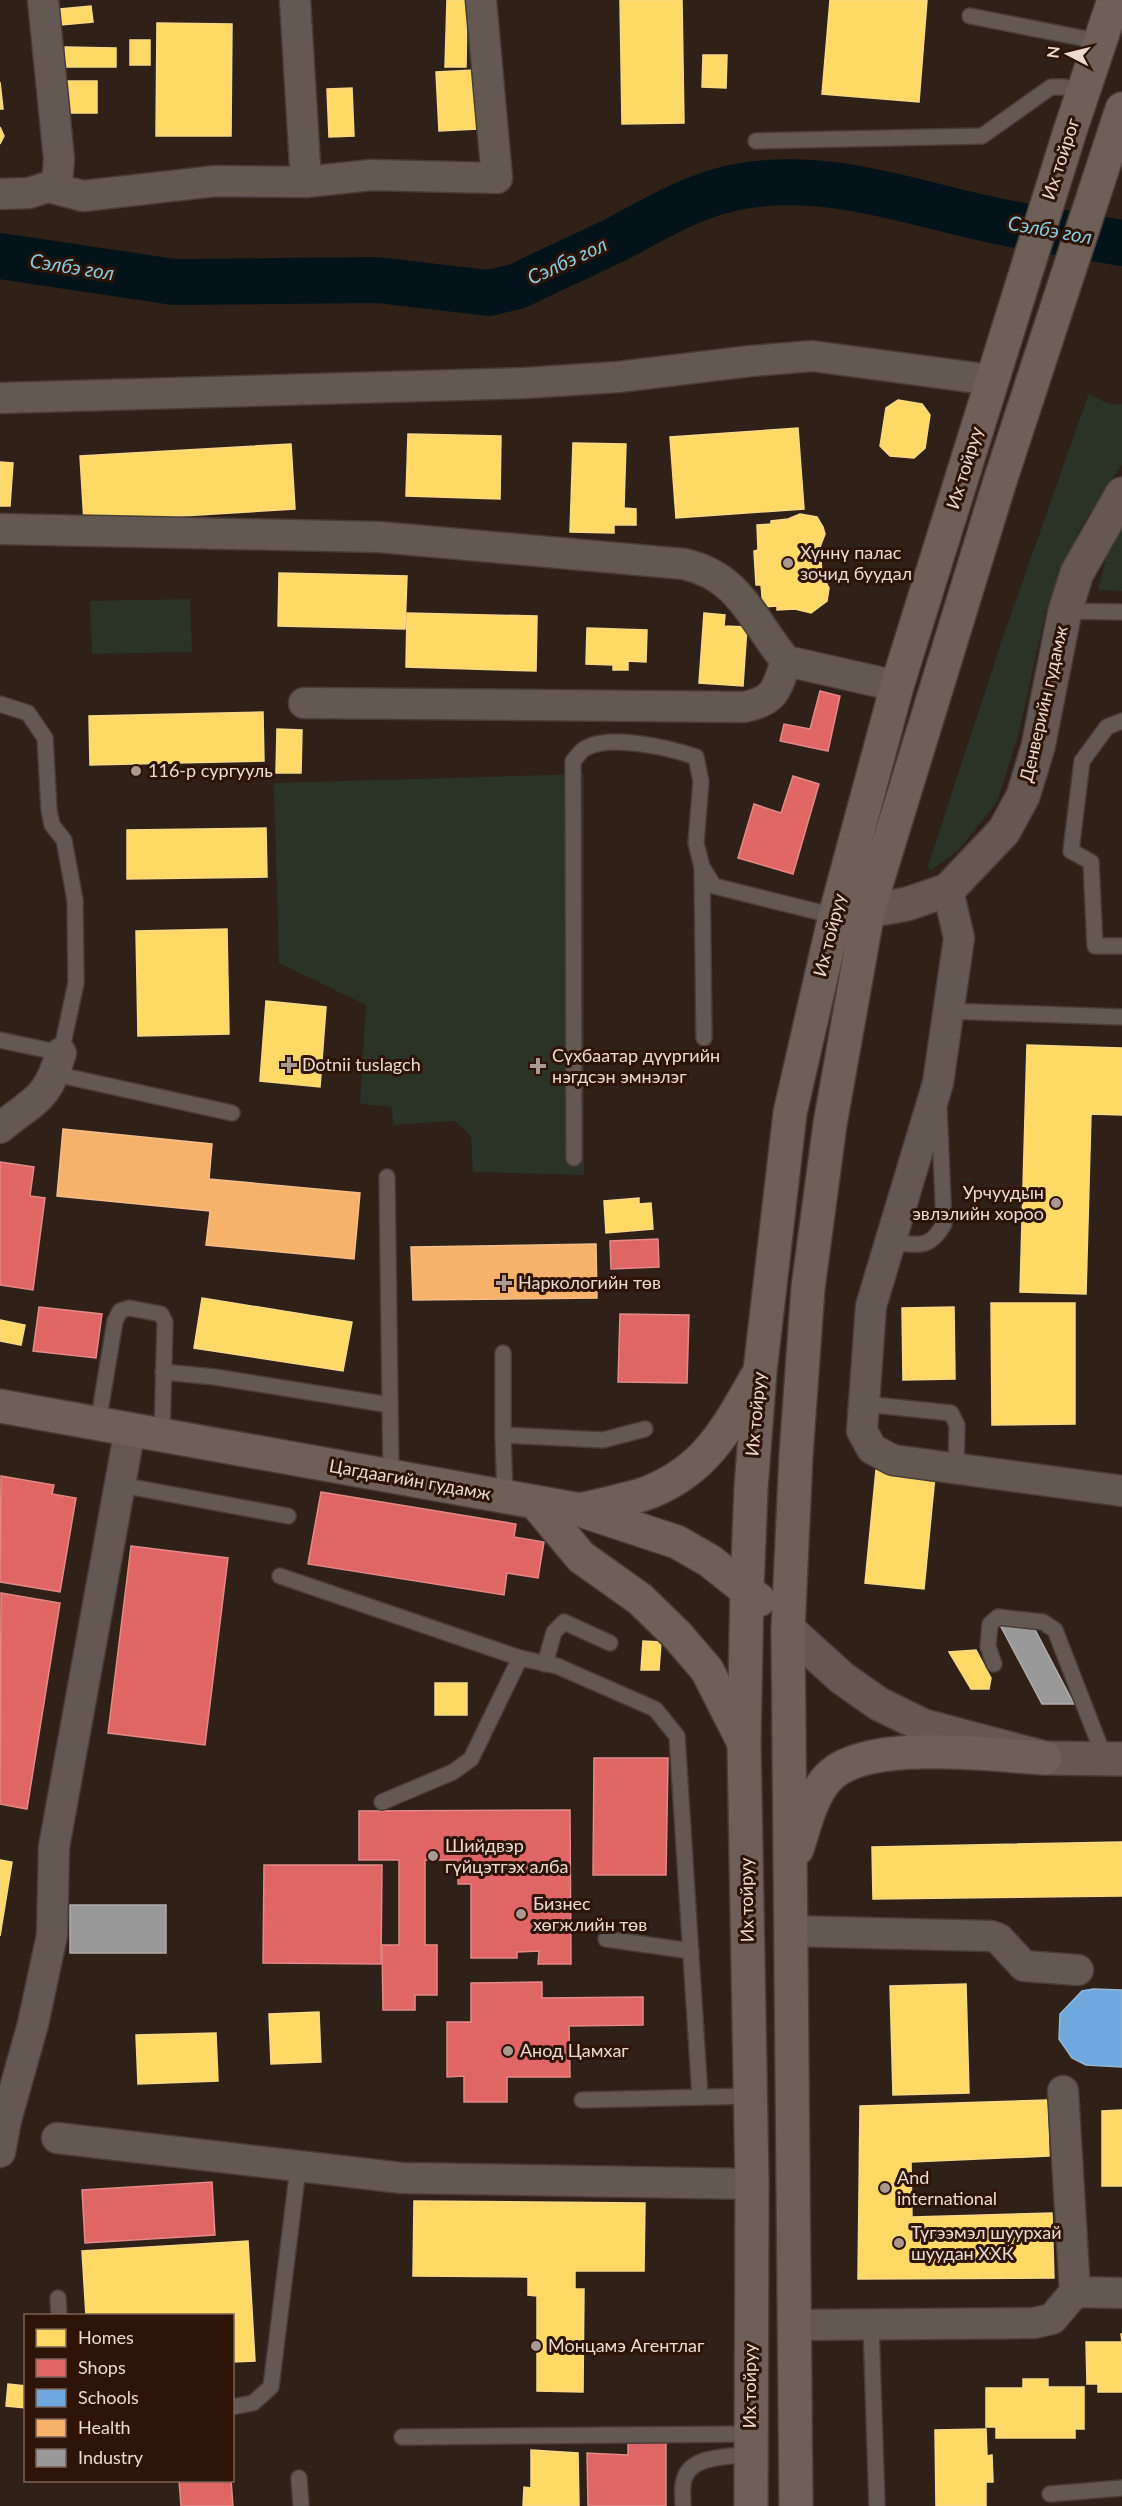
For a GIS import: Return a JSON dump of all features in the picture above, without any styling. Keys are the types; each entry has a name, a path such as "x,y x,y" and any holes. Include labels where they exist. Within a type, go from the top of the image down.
{"main road":[{"name":"Их тойрог","path":"996,366 1114,0"},
{"name":"Их тойруу","path":"796,2506 788,1629 796,1455 808,1288 830,1124 868,911 1000,481 1041,362 1122,109"},
{"name":"Их тойруу","path":"751,2506 752,2184 744,1743 751,1488 760,1371 790,1113 835,916 897,686 996,366"},
{"path":"580,1510 651,1492 684,1474 710,1452 760,1371"},
{"name":"Цагдаагийн гудамж","path":"0,1406 580,1510 677,1542 710,1561 747,1588 788,1629"},
{"path":"520,1499 581,1557 640,1599 677,1635 707,1670 744,1743"},
{"path":"789,1870 814,1800 831,1775 849,1763 878,1754 939,1753 1045,1758"}],"street":[{"path":"0,194 28,194 57,184 59,159 43,0"},
{"path":"295,0 306,182"},
{"path":"48,187 83,196 216,181 306,182 371,175 497,178 481,0"},
{"path":"0,398 525,383 618,377 812,356 996,366"},
{"name":"Денверийн гудамж","path":"868,911 907,904 948,890 1004,831 1023,796 1038,747 1065,610 1077,573 1122,494"},
{"path":"0,529 379,537 684,564 701,568 725,581 738,594 786,661 897,686"},
{"path":"304,704 744,707 758,705 775,692 786,661"},
{"path":"948,890 959,938 938,1083 871,1306 862,1431 872,1449 893,1460 1122,1491"},
{"path":"0,1128 44,1095 58,1064"},
{"path":"0,2152 3,2120 33,2024 52,1935 54,1847 130,1429"},
{"path":"788,1629 842,1678 879,1704 924,1726 1045,1758 1114,1759"},
{"path":"790,1931 991,1936 1005,1943 1024,1966 1078,1970"},
{"path":"796,2325 1034,2323 1052,2319 1075,2292 1063,2091"},
{"path":"57,2138 298,2168 402,2178 752,2184"},
{"path":"1075,2292 1122,2293"}],"lane":[{"path":"970,16 1082,38 1099,44"},
{"path":"756,141 982,136 1051,87 1065,87 1083,93"},
{"path":"1065,610 1122,612"},
{"path":"0,704 28,713 45,738 52,825 64,840 75,900 76,983 58,1064"},
{"path":"1122,721 1107,728 1082,761 1071,851 1091,862 1095,946 1122,946"},
{"path":"574,1158 573,761 585,748 605,742 674,749 696,757 701,781 696,843 702,867 704,1038"},
{"path":"702,867 714,886 835,916"},
{"path":"948,1011 1122,1017"},
{"path":"0,1040 58,1064 232,1113"},
{"path":"890,1242 924,1245 937,1237 944,1224 938,1083"},
{"path":"387,1177 391,1476"},
{"path":"98,1423 115,1321 120,1311 129,1308 161,1314 165,1322 162,1435"},
{"path":"503,1353 503,1435 520,1499"},
{"path":"163,1372 215,1377 390,1405"},
{"path":"864,1404 951,1413 957,1425 956,1468"},
{"path":"503,1435 603,1440 645,1429"},
{"path":"121,1485 288,1516"},
{"path":"280,1576 520,1658 557,1666 655,1709 677,1736 700,2097"},
{"path":"994,1664 988,1646 990,1624 998,1617 1043,1622 1055,1630 1114,1759"},
{"path":"545,1664 554,1632 564,1622 610,1643"},
{"path":"382,1802 453,1772 471,1759 520,1658"},
{"path":"606,1939 691,1952"},
{"path":"582,2100 751,2096"},
{"path":"234,2407 253,2403 271,2387 298,2168"},
{"path":"58,2298 59,2314"},
{"path":"872,2325 877,2506"},
{"path":"402,2437 750,2444"},
{"path":"683,2506 684,2479 690,2468 699,2462 750,2444"},
{"path":"299,2478 301,2506"},
{"path":"1050,2494 1122,2488"}],"green space":[{"path":"1089,393 1109,403 1122,404 1122,464 1081,527 1047,606 1018,736 997,802 958,851 930,871 928,866 1002,640"},
{"path":"1122,526 1122,591 1098,590 1107,555"},
{"path":"190,599 192,652 92,654 90,601"},
{"path":"584,774 584,1175 473,1172 471,1136 455,1121 393,1125 392,1107 360,1104 366,1005 279,963 274,783"}],"building: Homes":[{"path":"447,0 467,0 466,67 445,67"},
{"path":"620,0 682,0 684,123 622,124"},
{"path":"830,0 927,0 919,102 822,94"},
{"path":"91,6 93,22 61,25 60,9"},
{"path":"157,23 232,24 231,136 156,136"},
{"path":"130,40 150,40 150,65 130,65"},
{"path":"65,47 116,48 116,67 65,67"},
{"path":"703,55 727,55 726,88 702,87"},
{"path":"474,70 477,129 439,131 436,72"},
{"path":"67,81 97,81 97,113 67,113"},
{"path":"0,82 3,109 0,109"},
{"path":"352,88 354,136 329,137 327,89"},
{"path":"0,127 4,136 0,144"},
{"path":"898,400 922,404 930,415 925,448 914,458 890,456 880,446 886,408"},
{"path":"798,428 804,509 676,518 670,437"},
{"path":"408,434 501,436 500,499 406,496"},
{"path":"573,443 626,444 624,508 636,509 636,525 614,525 614,533 570,532"},
{"path":"291,444 295,509 84,522 80,456"},
{"path":"0,462 13,463 10,506 0,506"},
{"name":"Хүннү палас зочид буудал","path":"800,514 817,517 823,527 825,534 820,547 822,574 829,588 827,601 811,613 795,609 777,610 777,606 763,607 761,585 756,585 754,551 758,550 757,525 771,524 771,521 788,519"},
{"path":"279,573 407,576 405,629 278,626"},
{"path":"407,613 537,616 536,671 406,667"},
{"path":"704,613 725,615 724,626 747,627 743,686 699,683"},
{"path":"587,628 647,630 646,662 628,661 628,670 613,670 613,665 586,664"},
{"path":"263,712 264,761 90,765 89,716"},
{"path":"277,729 302,730 301,773 276,773"},
{"path":"266,828 267,877 127,879 127,830"},
{"path":"227,929 229,1034 138,1036 136,931"},
{"path":"266,1001 326,1007 320,1087 260,1081"},
{"name":"Урчуудын эвлэлийн хороо","path":"1027,1045 1122,1048 1122,1115 1091,1114 1086,1294 1020,1292"},
{"path":"639,1198 639,1204 651,1203 653,1229 606,1233 604,1201"},
{"path":"202,1298 352,1322 343,1371 194,1348"},
{"path":"991,1303 1075,1303 1075,1424 992,1425"},
{"path":"954,1307 955,1379 903,1380 902,1308"},
{"path":"0,1320 25,1325 21,1345 0,1341"},
{"path":"876,1470 935,1476 924,1589 865,1583"},
{"path":"643,1641 661,1642 659,1670 641,1670"},
{"path":"976,1650 991,1678 989,1689 971,1689 949,1652"},
{"path":"435,1683 467,1683 467,1715 435,1715"},
{"path":"1122,1842 1122,1896 873,1899 872,1847"},
{"path":"0,1860 12,1862 0,1936"},
{"path":"966,1984 969,2093 893,2095 890,1986"},
{"path":"319,2012 321,2062 271,2064 269,2014"},
{"path":"216,2033 218,2081 138,2084 136,2035"},
{"name":"And international","path":"1047,2100 1049,2156 911,2162 912,2217 1052,2213 1054,2278 858,2279 860,2106"},
{"path":"1122,2110 1122,2186 1102,2186 1102,2111"},
{"path":"414,2201 645,2203 644,2271 575,2271 575,2289 584,2289 583,2392 537,2391 537,2296 528,2295 528,2277 413,2276"},
{"path":"248,2241 255,2361 234,2362 234,2314 86,2314 82,2251"},
{"path":"1086,2342 1122,2342 1122,2392 1098,2392 1098,2384 1087,2384"},
{"path":"1023,2379 1048,2379 1048,2387 1084,2387 1084,2429 1075,2429 1075,2438 996,2438 996,2427 986,2427 986,2388 1023,2388"},
{"path":"8,2384 24,2386 24,2408 6,2406"},
{"path":"986,2429 987,2456 992,2455 993,2482 986,2482 986,2506 936,2506 935,2430"},
{"path":"531,2450 578,2453 579,2506 523,2506 524,2487 531,2488"}],"building: Shops":[{"path":"820,691 840,696 828,751 780,741 784,724 810,729"},
{"path":"793,776 819,784 793,874 738,858 754,804 781,813"},
{"path":"0,1162 34,1167 30,1196 45,1198 33,1290 0,1285"},
{"path":"658,1239 659,1267 611,1269 610,1241"},
{"path":"39,1307 102,1314 96,1358 33,1351"},
{"path":"620,1314 689,1315 687,1383 618,1382"},
{"path":"1,1476 54,1485 52,1494 76,1498 60,1592 0,1582"},
{"path":"321,1492 516,1524 514,1537 544,1542 538,1578 507,1573 504,1595 308,1564"},
{"path":"131,1546 228,1558 205,1745 108,1733"},
{"path":"1,1593 60,1603 27,1809 0,1804"},
{"path":"594,1758 668,1758 666,1875 593,1875"},
{"name":"Бизнес хөгжлийн төв","path":"570,1810 571,1964 538,1964 539,1951 517,1952 517,1958 471,1958 471,1884 458,1884 458,1860 425,1860 425,1945 437,1945 437,1995 415,1995 415,2010 383,2010 382,1945 399,1945 399,1860 359,1860 359,1811"},
{"path":"264,1865 382,1865 381,1964 263,1963"},
{"name":"Анод Цамхаг","path":"542,1982 542,1998 643,1997 643,2025 569,2026 570,2077 507,2077 507,2102 464,2102 464,2076 447,2077 447,2022 471,2022 471,1983"},
{"path":"212,2182 215,2235 85,2243 82,2190"},
{"path":"628,2440 666,2440 666,2506 588,2506 587,2453 628,2455"},
{"path":"179,2482 231,2482 233,2506 181,2506"}],"building: Schools":[{"path":"1122,1990 1122,2067 1086,2065 1072,2058 1059,2039 1060,2014 1082,1991"}],"building: Health":[{"path":"63,1129 212,1144 209,1179 360,1193 354,1259 206,1245 210,1211 57,1196"},
{"name":"Наркологийн төв","path":"596,1244 597,1298 413,1300 411,1247"}],"building: Industry":[{"path":"1031,1622 1074,1704 1042,1704 999,1623"},
{"path":"70,1905 166,1905 166,1953 70,1953"}],"waterway":[{"name":"Сэлбэ гол","path":"0,256 174,282 377,280 489,293 518,286 664,214 710,194 742,186 774,183 805,183 866,190 1005,223 1122,243"}],"place":[{"name":"Хүннү палас зочид буудал","path":"788,563"},
{"name":"116-р сургууль","path":"136,771"},
{"name":"Dotnii tuslagch","path":"289,1065"},
{"name":"Сүхбаатар дүүргийн нэгдсэн эмнэлэг","path":"538,1066"},
{"name":"Урчуудын эвлэлийн хороо","path":"1056,1203"},
{"name":"Наркологийн төв","path":"504,1283"},
{"name":"Шийдвэр гүйцэтгэх алба","path":"433,1856"},
{"name":"Бизнес хөгжлийн төв","path":"521,1914"},
{"name":"Анод Цамхаг","path":"508,2051"},
{"name":"And international","path":"885,2188"},
{"name":"Түгээмэл шуурхай шуудан ХХК","path":"899,2243"},
{"name":"Монцамэ Агентлаг","path":"536,2346"}]}
